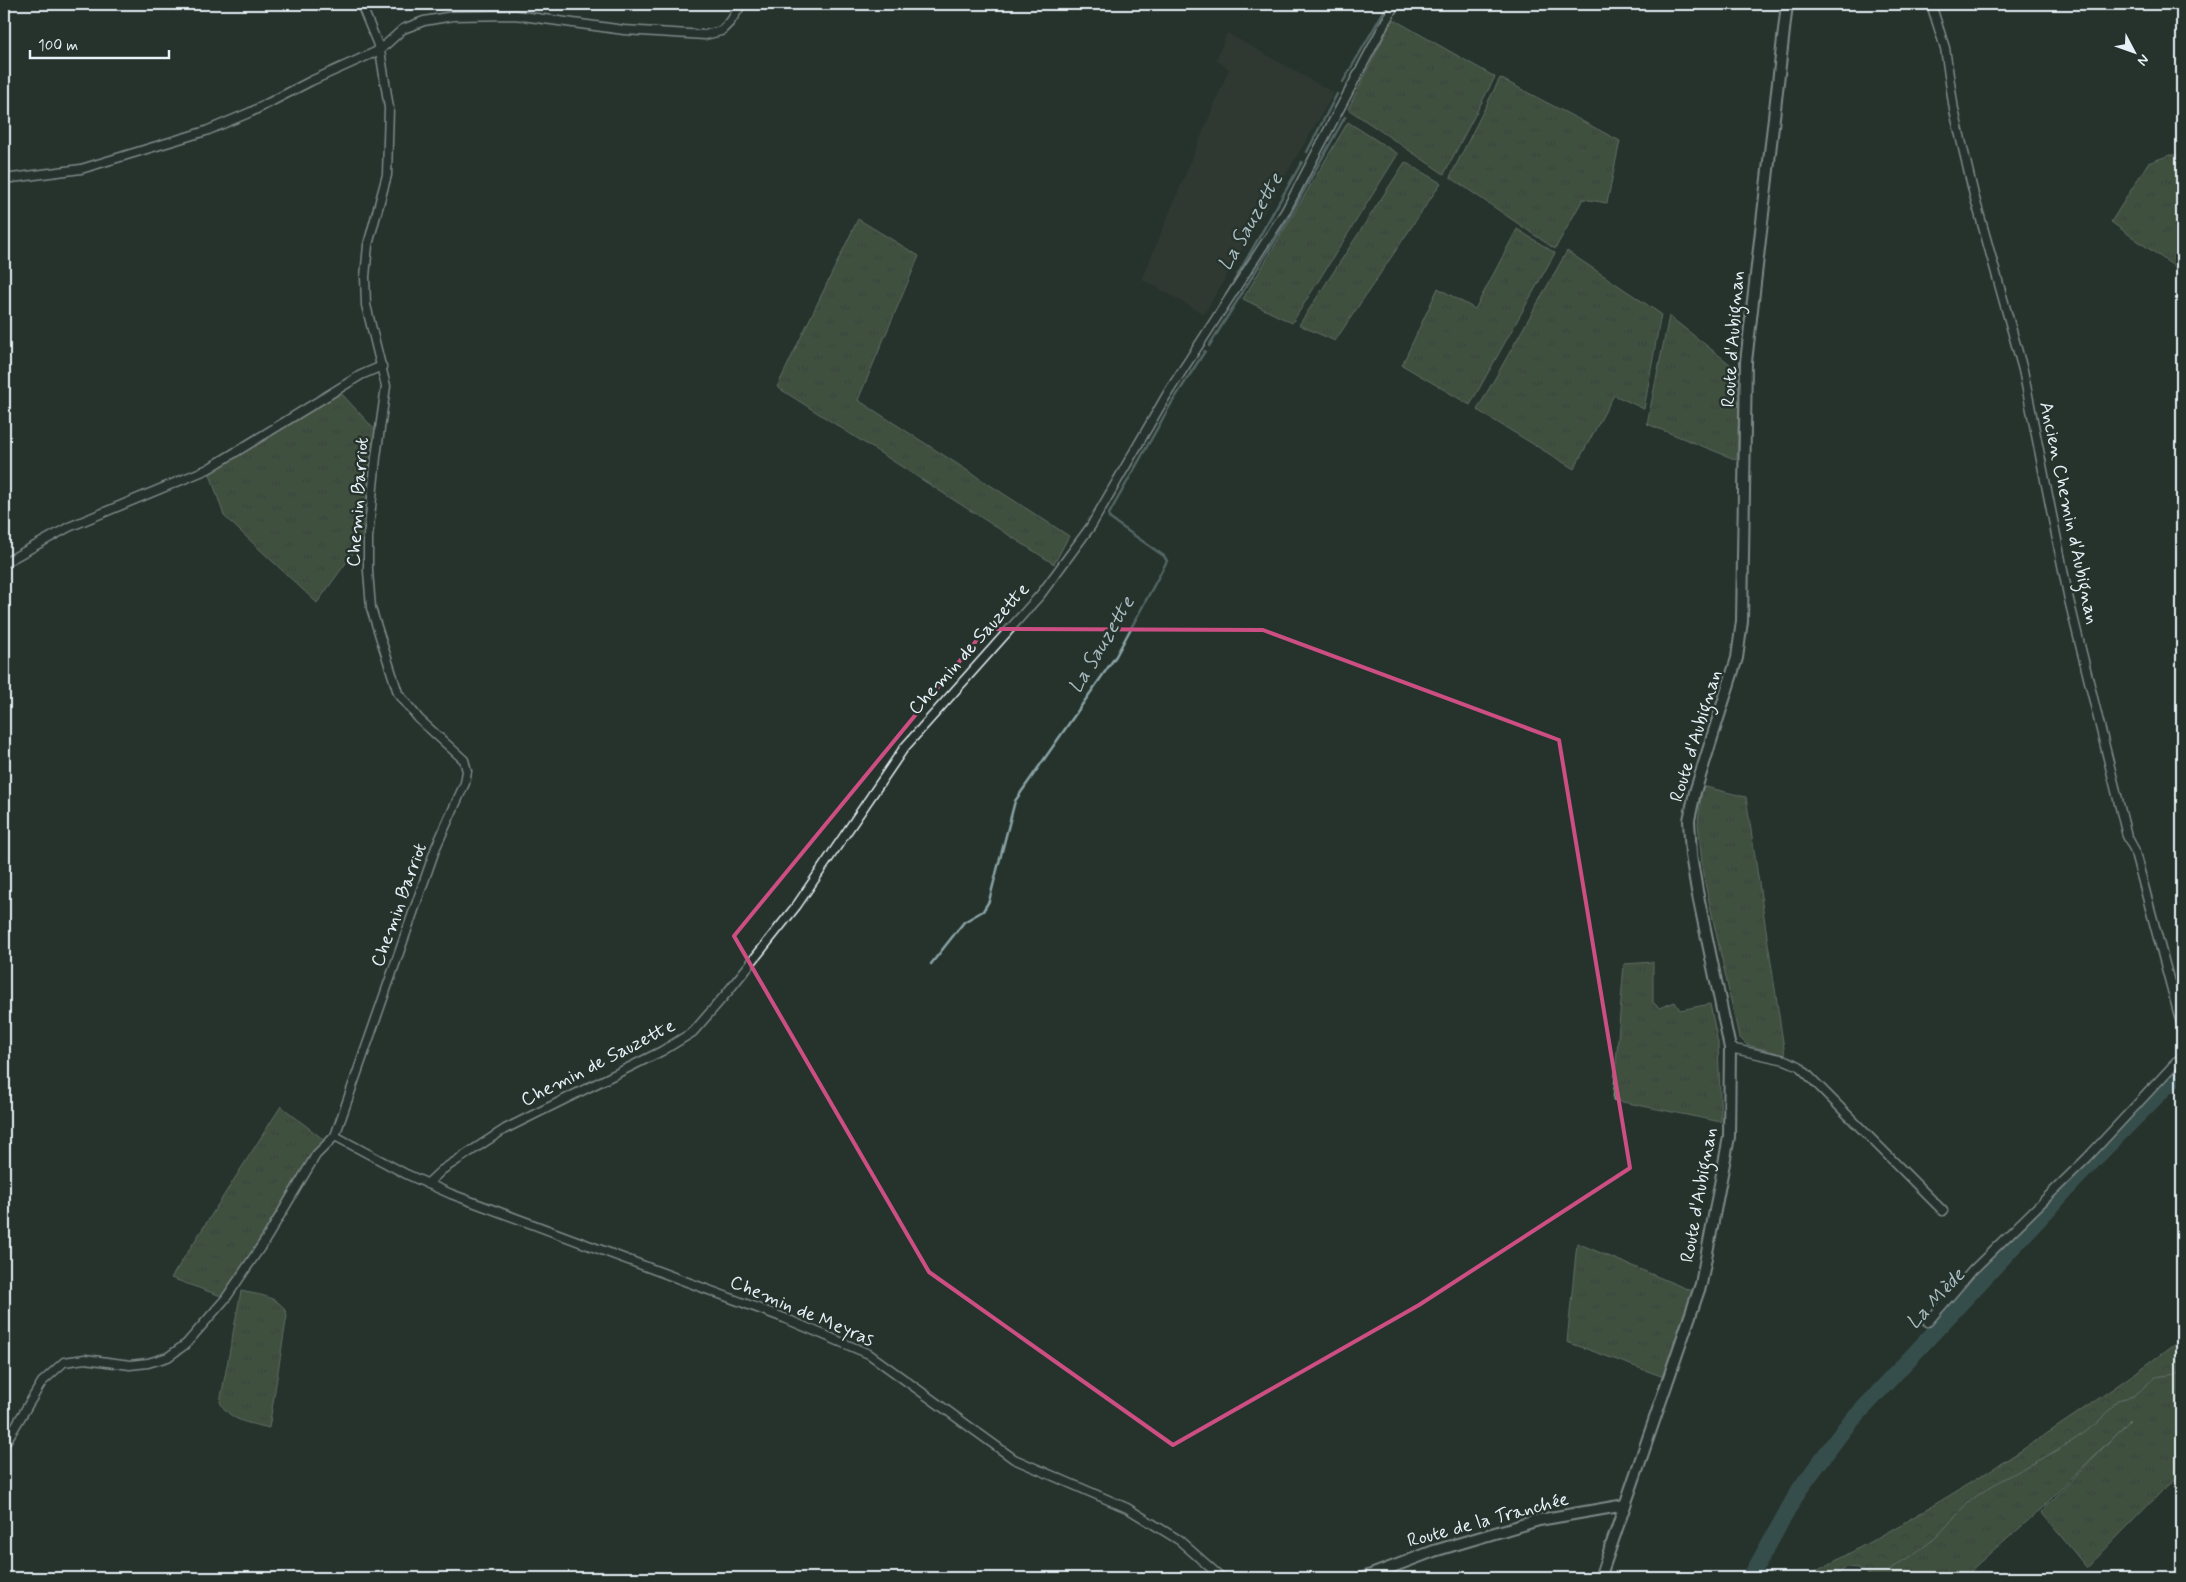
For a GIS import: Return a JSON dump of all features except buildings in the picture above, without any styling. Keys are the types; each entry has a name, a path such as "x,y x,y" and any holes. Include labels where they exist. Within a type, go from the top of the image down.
{"street":[{"name":"Chemin Barriot","path":"335,1136 436,847 466,777 464,760 419,719 398,693 371,608 368,538 376,457 386,386 366,305 365,277 368,245 387,175 388,108 380,50 361,4"},
{"path":"4,179 81,169 163,146 251,112 311,81 380,50 403,29 424,21 453,16 515,15 624,30 705,35 721,31 730,22 742,4"},
{"name":"Chemin de Sauzette","path":"427,1184 442,1170 505,1128 662,1051 693,1032 722,1000 797,905 904,748 1041,594 1091,526 1169,391 1285,212 1395,4"},
{"name":"Route d'Aubignan","path":"1600,1578 1701,1284 1729,1137 1730,1048 1691,855 1689,820 1694,792 1730,685 1737,658 1742,620 1746,362 1787,4"},
{"name":"Ancien Chemin d'Aubignan","path":"1931,4 1945,48 1954,110 1974,195 1996,268 2023,370 2069,600 2130,845 2134,849 2182,1027"},
{"path":"4,563 69,527 208,469 360,375 382,366"},
{"path":"1730,1048 1785,1060 1799,1066 1943,1211"},
{"path":"1928,1322 1972,1271 2087,1158 2182,1056"},
{"path":"4,1445 42,1382 64,1362 85,1359 130,1365 148,1364 168,1357 186,1344 226,1298 266,1239 316,1155 335,1136"},
{"name":"Chemin de Meyras","path":"335,1136 450,1194 784,1318 869,1354 1014,1459 1127,1508 1179,1540 1222,1578"},
{"name":"Route de la Tranchée","path":"1363,1578 1434,1550 1539,1520 1625,1505"}],"highlighted area":[{"path":"986,629 1263,630 1559,740 1630,1168 1419,1305 1173,1445 929,1272 734,936"}],"shaded area":[{"path":"1227,33 1334,93 1204,314 1142,279 1229,69 1216,60"}],"green space":[{"path":"1393,19 1495,77 1444,174 1348,109"},
{"path":"1500,78 1620,141 1607,203 1583,199 1555,249 1450,177"},
{"path":"1348,122 1398,154 1292,323 1243,299"},
{"path":"2170,155 2182,155 2182,272 2111,222 2148,163"},
{"path":"1405,162 1441,183 1335,341 1299,325"},
{"path":"858,219 919,256 858,400 1069,536 1054,564 777,387"},
{"path":"1517,229 1555,253 1470,405 1402,365 1438,288 1475,309"},
{"path":"1567,251 1661,314 1644,409 1614,395 1574,469 1477,410"},
{"path":"1669,316 1740,372 1737,460 1647,424"},
{"path":"341,393 375,430 364,538 317,603 224,516 209,471"},
{"path":"1702,786 1746,797 1785,1055 1747,1045 1739,1037 1703,874 1698,823"},
{"path":"1653,962 1653,1002 1659,1008 1675,1002 1680,1010 1710,1004 1718,1043 1721,1122 1613,1100 1624,964"},
{"path":"281,1106 324,1140 313,1151 234,1281 221,1296 171,1278"},
{"path":"1577,1243 1692,1291 1664,1377 1567,1342"},
{"path":"241,1291 262,1295 275,1300 287,1315 269,1428 235,1418 224,1409 220,1402"},
{"path":"2182,1339 2182,1373 2155,1377 2134,1396 2117,1400 2104,1416 2087,1431 2005,1478 1968,1503 1934,1539 1890,1569 1899,1578 1874,1578 1858,1568 1847,1567 1833,1578 1803,1578 1853,1552 1997,1466 2044,1436"},
{"path":"2182,1373 2182,1475 2164,1489 2087,1568 2041,1512 2130,1420 2040,1510 1963,1578 1899,1578 1890,1569 1934,1539 1963,1507 1986,1490 2087,1431 2104,1416 2117,1400 2134,1396 2154,1377"}],"waterway":[{"name":"La Sauzette","path":"1343,82 1388,4"},
{"name":"La Sauzette","path":"1307,152 1337,94"},
{"path":"1209,346 1287,221 1345,117"},
{"name":"La Sauzette","path":"1225,297 1302,162"},
{"name":"La Sauzette","path":"931,964 964,922 983,911 989,901 1015,801 1116,656 1167,561 1164,556 1109,518 1109,514 1171,404 1205,351"},
{"name":"La Mède","path":"1750,1578 1799,1490 1845,1428 2094,1160 2182,1071"}]}
